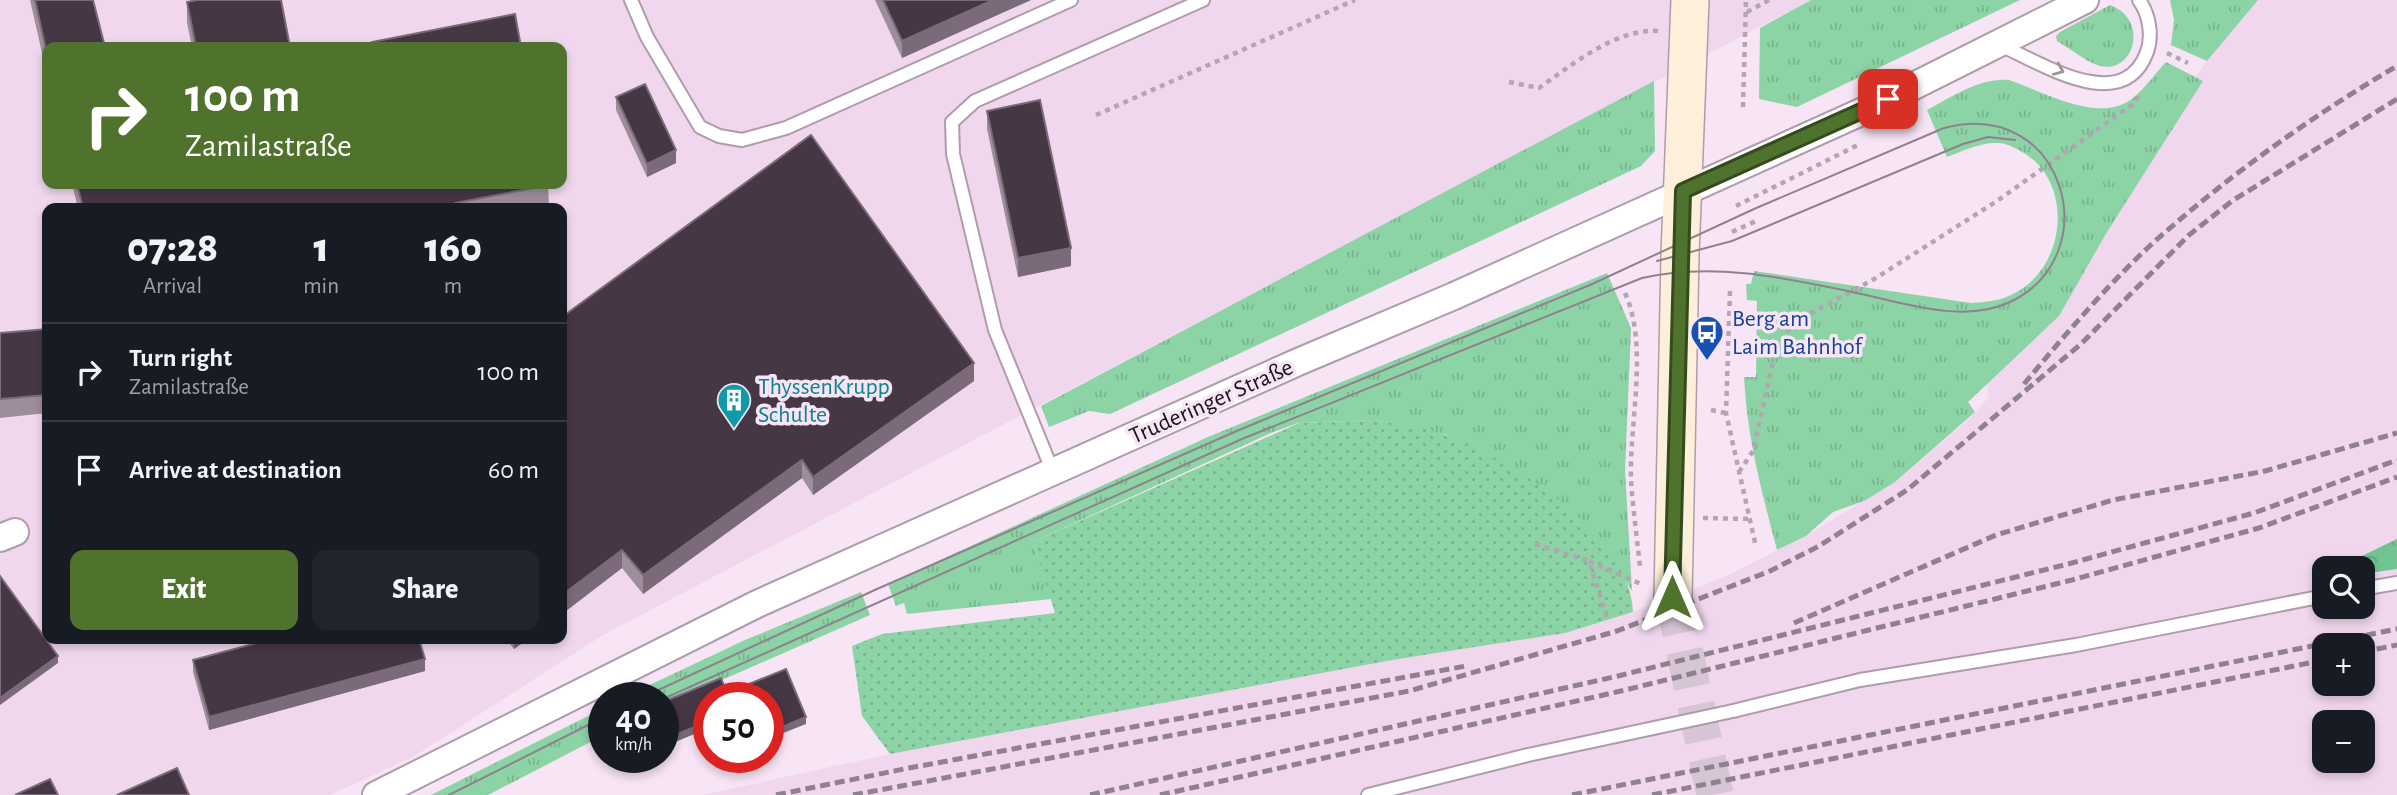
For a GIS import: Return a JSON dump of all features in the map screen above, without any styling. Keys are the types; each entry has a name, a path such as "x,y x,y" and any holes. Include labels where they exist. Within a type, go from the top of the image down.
{"main road":[{"path":"1657,591 1683,191 1690,0"}],"street":[{"name":"Truderinger Straße","path":"376,795 757,604 1442,302 1870,108 2085,0"}],"lane":[{"path":"631,0 647,37 700,127 719,136 742,140 786,128 1071,0"},
{"path":"1053,472 995,330 953,154 952,122 975,101 1203,0"},
{"path":"1996,44 2095,85 2118,82 2136,71 2148,49 2148,16 2139,0"},
{"path":"2375,587 2397,583"},
{"path":"1368,795 1528,755 1733,711 1860,680 2076,645 2312,598"}],"path":[{"path":"1096,115 1354,0"},
{"path":"1743,107 1746,0"},
{"path":"1746,13 1769,0"},
{"path":"1508,82 1539,88 1587,55 1646,30 1663,33"},
{"path":"2161,61 2167,52 2188,63"},
{"path":"2126,97 2144,86"},
{"path":"1739,472 1753,452 1774,353 1786,332 1802,318 1876,278 1997,201 2136,102 2138,92"},
{"path":"1736,206 1861,143"},
{"path":"1732,232 1756,221"},
{"path":"1730,291 1726,413 1756,547"},
{"path":"1625,293 1634,313 1636,340 1632,481 1635,516"},
{"path":"1711,410 1726,413"},
{"path":"1535,544 1589,561 1657,591"},
{"path":"1589,561 1608,620"}],"shaded area":[{"path":"0,0 1811,0 603,635 413,757 330,795 0,795"},
{"path":"2253,0 2397,0 2397,795 702,795 890,754 1392,660 1565,633 1633,612 1724,577 1806,536 1895,482 1968,420 1989,397 1986,377 2169,112"}],"green space":[{"path":"1811,0 2020,0 1797,107 1759,99 1760,28"},
{"path":"2170,0 2258,0 2207,61 2171,45 2174,20"},
{"path":"2110,5 2122,12 2130,22 2133,33 2133,44 2122,62 2112,66 2100,66 2057,41 2056,36 2060,32"},
{"path":"2166,62 2203,81 2107,232 2059,316 1968,402 1975,412 1895,482 1864,501 1833,512 1806,536 1777,550 1756,465 1744,377 1756,377 1757,301 1747,300 1746,284 1751,284 1754,271 1971,303 1998,300 2013,294 2030,282 2043,267 2052,248 2057,228 2057,207 2052,187 2042,169 2027,155 2006,144 1985,144 1947,157 1927,110 1967,89 1998,80 2009,80 2072,104 2105,108 2120,105 2133,98"},
{"path":"1654,81 1655,151 1641,166 1110,414 1089,411 1049,427 1041,406"},
{"path":"1607,273 1631,328 1625,471 1632,591 1605,547 1447,435 1375,420 1298,423 1033,542 1051,599 907,614 904,603 896,606 888,584 1208,437"},
{"path":"1375,420 1448,436 1475,447 1535,482 1591,529 1612,556 1627,584 1633,612 1565,633 1392,660 890,754 862,716 852,646 882,634 1055,613 1033,542 1299,423"},
{"path":"2397,539 2397,569 2375,572 2375,556 2362,556"},
{"path":"861,592 870,615 718,682 693,682 693,693 679,699 679,682 656,682 745,640"},
{"path":"588,716 588,743 488,795 431,795"}],"building":[{"path":"35,0 93,0 104,42 44,42"},
{"path":"281,0 289,42 195,42 187,2"},
{"path":"883,0 993,0 902,41"},
{"path":"515,14 520,42 372,42"},
{"path":"645,84 676,150 647,164 616,97"},
{"path":"1040,100 1071,248 1018,258 987,111"},
{"name":"ThyssenKrupp Schulte","path":"811,135 974,363 813,477 802,460 643,575 622,550 567,591 567,313"},
{"path":"78,189 528,189 455,203 82,203"},
{"path":"42,329 42,395 0,399 0,333"},
{"path":"0,576 42,634 42,644 49,644 58,656 0,698"},
{"path":"253,644 420,644 425,659 209,717 193,660"},
{"path":"786,669 806,717 784,726 784,682 754,682"},
{"path":"693,690 693,728 679,733 679,695"},
{"path":"177,768 189,795 117,795"},
{"path":"50,779 58,795 15,795"}],"tunnel":[{"path":"1673,597 1715,795"}],"tram line":[{"path":"676,682 877,589 1239,430 1590,285 1754,209 1944,128 1985,124 2019,135 2044,157 2059,185 2064,218 2058,250 2041,280 2010,302 1991,309 1929,309 1797,281 1745,273 1693,271 1642,278 1242,439 679,692"},
{"path":"1657,261 1732,241 1963,144 1988,137 2015,140"},
{"path":"449,795 588,725"}],"railway":[{"path":"2024,384 2120,275 2182,218 2271,148 2397,66"},
{"path":"853,795 1409,691 1617,631 1770,571 1819,546 1907,490 2081,344 2189,235 2232,201 2397,99"},
{"path":"1794,623 1996,535 2113,500 2265,471 2397,433"},
{"path":"1090,795 1618,676 2068,564 2254,513 2397,460"},
{"path":"1160,795 1621,691 2072,580 2259,528 2397,477"},
{"path":"1572,795 2397,629"},
{"path":"2375,649 2397,645"},
{"path":"1652,795 2312,662"},
{"path":"776,795 1466,666"}],"place":[{"name":"Berg am Laim Bahnhof","path":"1707,362"},
{"name":"ThyssenKrupp Schulte","path":"734,430"}],"route":[{"path":"1672,597 1683,191 1888,99"}]}
